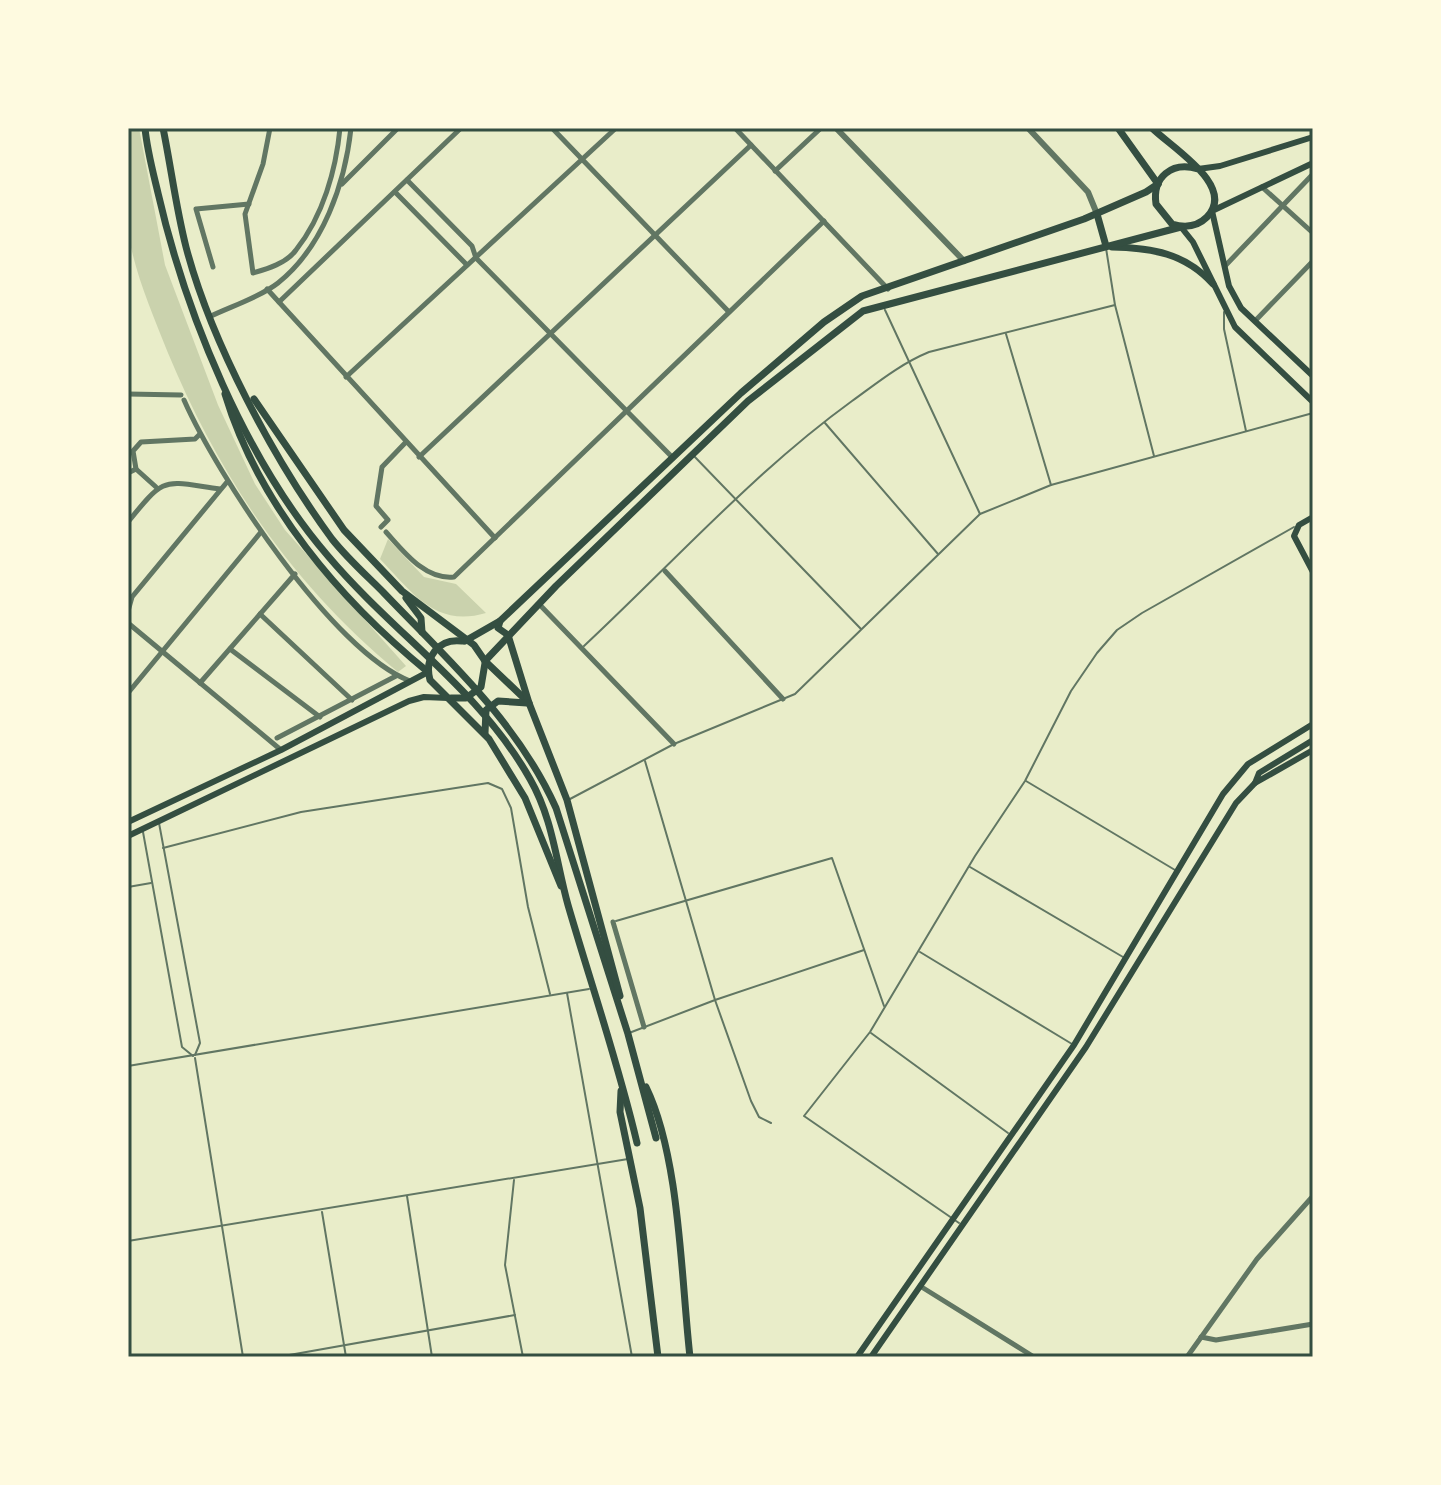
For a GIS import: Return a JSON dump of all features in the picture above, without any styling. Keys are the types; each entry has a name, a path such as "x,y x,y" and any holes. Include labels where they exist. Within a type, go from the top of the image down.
{"main road":[{"path":"145,128 176,266 220,377 235,425 277,508 360,608 428,672 434,688 486,735 525,798 567,902 595,988 637,1143"},
{"path":"163,128 187,248 211,316 233,370 288,471 333,540 517,735 542,776 628,1034 656,1138"},
{"path":"1118,128 1158,184"},
{"path":"1152,128 1206,174 1215,192 1212,211 1229,286 1241,308 1313,376"},
{"path":"1313,137 1220,166 1198,169 1178,167 1168,171 1154,195 1159,213 1181,227 1235,327 1313,402"},
{"path":"128,836 409,701 474,694 485,679 485,661 539,604 748,401 863,311 1199,224 1212,211 1313,163"},
{"path":"428,672 432,654 438,647 446,642 465,641 500,621 673,458 824,322 862,296 966,263 1097,214 1158,184"},
{"path":"1097,214 1104,229 1106,246"},
{"path":"1106,246 1165,252 1185,260 1213,284"},
{"path":"233,370 344,530 402,591 474,645 485,661 529,703"},
{"path":"220,377 274,478 328,556 461,688 506,741 531,780 550,822 567,902"},
{"path":"1313,517 1299,525 1294,536 1313,572"},
{"path":"396,643 409,645 420,641 423,628 421,618 402,591"},
{"path":"500,621 501,633 508,635"},
{"path":"508,635 529,703 567,800 604,925 628,1034"},
{"path":"128,822 281,750 428,672"},
{"path":"486,735 486,710 498,701 529,703"},
{"path":"857,1357 1074,1045 1223,794 1248,764 1313,723"},
{"path":"1255,783 1259,773 1313,740"},
{"path":"871,1357 1086,1047 1236,803 1255,783 1313,750"},
{"path":"641,1078 654,1103 663,1137 690,1357"},
{"path":"621,1081 620,1112 640,1208 658,1357"}],"street":[{"path":"270,128 263,164 245,214 253,273 272,267 295,252 324,198 337,162 340,128"},
{"path":"211,316 267,289 304,257 340,185 351,128"},
{"path":"340,185 398,128"},
{"path":"279,302 461,128"},
{"path":"552,128 729,312"},
{"path":"346,377 616,128"},
{"path":"735,128 888,289"},
{"path":"775,171 821,128"},
{"path":"836,128 966,263"},
{"path":"1028,128 1088,192 1097,214"},
{"path":"419,457 751,145"},
{"path":"1225,266 1313,174"},
{"path":"407,180 472,246 476,258 673,458"},
{"path":"1262,187 1313,233"},
{"path":"395,192 467,265"},
{"path":"213,267 196,209 249,204"},
{"path":"386,532 424,569 443,578 454,577 824,221"},
{"path":"1255,321 1313,261"},
{"path":"267,289 495,538"},
{"path":"128,394 183,398 227,482 261,532 346,633 396,676 410,681"},
{"path":"156,487 136,469 133,451 141,442 195,439 200,435"},
{"path":"381,527 388,520 376,506 382,467 406,442"},
{"path":"128,473 136,469"},
{"path":"128,522 156,487 166,481 221,489"},
{"path":"128,611 132,597 227,482"},
{"path":"128,693 261,532"},
{"path":"665,571 783,699"},
{"path":"200,683 295,574"},
{"path":"539,604 674,744"},
{"path":"260,614 352,700"},
{"path":"128,623 281,750"},
{"path":"230,649 320,717"},
{"path":"277,738 396,676"},
{"path":"613,922 644,1027"},
{"path":"1187,1357 1257,1259 1313,1196"},
{"path":"920,1286 1034,1357"},
{"path":"1201,1337 1216,1340 1313,1324"}],"lane":[{"path":"1106,246 1115,305 1155,458"},
{"path":"883,305 906,362 980,514"},
{"path":"582,649 736,499 824,422 906,362 1115,305"},
{"path":"1224,307 1224,329 1247,432"},
{"path":"1005,333 1051,485"},
{"path":"567,800 674,744 795,694 980,514 1051,485 1313,413"},
{"path":"824,422 938,554"},
{"path":"693,454 861,629"},
{"path":"963,1226 804,1116 870,1032 969,866 1025,781 1071,691 1117,630 1189,585 1299,525"},
{"path":"645,759 715,1000 751,1101 759,1117 771,1123"},
{"path":"1025,781 1177,872"},
{"path":"163,848 301,812 488,783 502,789 511,808 528,907 550,994"},
{"path":"159,822 200,1043 194,1057 243,1357"},
{"path":"143,829 182,1047 194,1057"},
{"path":"604,925 832,858 884,1007"},
{"path":"969,866 1125,958"},
{"path":"128,887 153,883"},
{"path":"628,1034 715,1000 864,950"},
{"path":"919,952 1074,1045"},
{"path":"128,1066 595,988"},
{"path":"567,992 632,1357"},
{"path":"870,1032 1012,1135"},
{"path":"128,1241 630,1159"},
{"path":"514,1178 505,1265 523,1357"},
{"path":"407,1196 432,1357"},
{"path":"322,1210 346,1357"},
{"path":"278,1357 515,1315"}],"green space":[{"path":"128,128 139,128 165,265 218,405 255,484 285,530 406,666 398,672 325,603 263,527 236,487 189,400 151,311 132,253 126,211"},
{"path":"388,539 424,577 456,584 486,613 452,616 414,595 380,559"}]}
